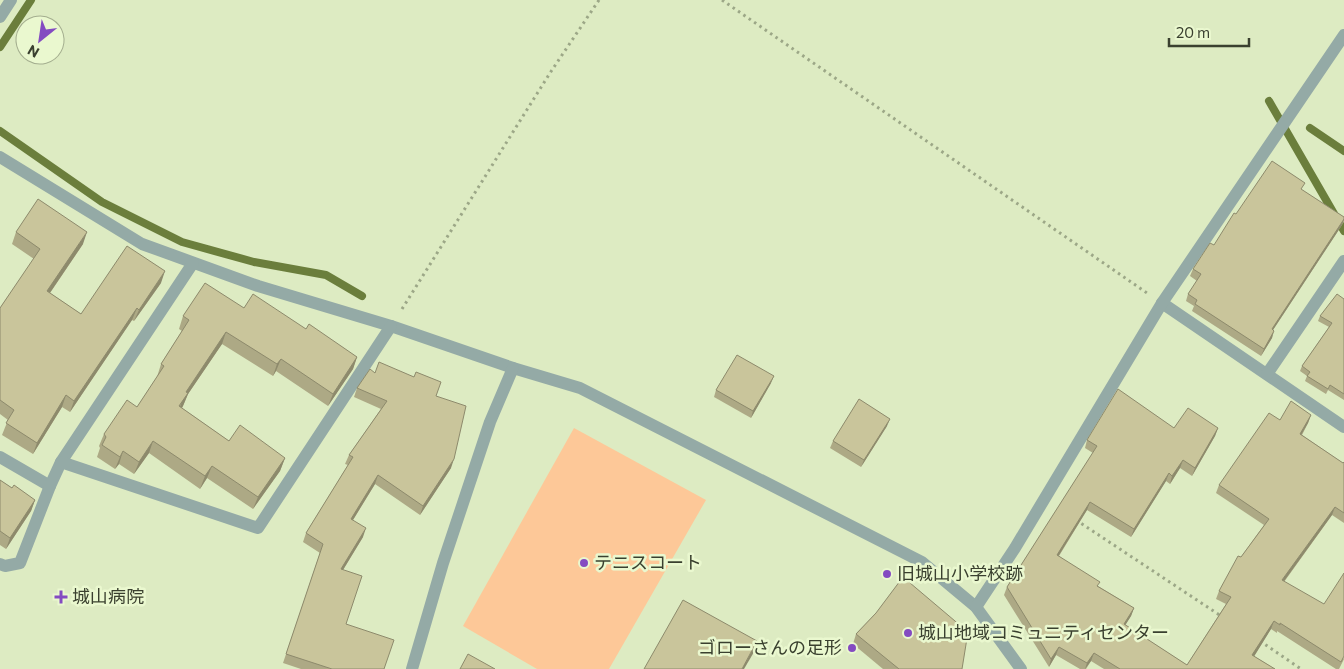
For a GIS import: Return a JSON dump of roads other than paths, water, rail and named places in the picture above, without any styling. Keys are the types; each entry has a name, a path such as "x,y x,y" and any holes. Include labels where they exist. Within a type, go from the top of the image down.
{"street":[{"path":"0,17 11,0"},
{"path":"976,607 1015,548 1162,303 1344,35"},
{"path":"0,157 142,244 258,286 391,326 513,368 580,388 922,562 976,607 1021,669"},
{"path":"1267,374 1344,261"},
{"path":"0,564 5,566 20,563 61,462 193,263"},
{"path":"1162,303 1344,426"},
{"path":"61,462 258,528 391,326"},
{"path":"412,669 443,563 490,422 513,368"},
{"path":"0,457 50,486"}],"waterway":[{"path":"0,47 31,0"},
{"path":"1269,101 1344,231"},
{"path":"1310,128 1344,151"},
{"path":"0,131 102,202 182,242 254,262 326,275 362,296"}],"place":[{"name":"テニスコート","path":"584,563"},
{"name":"旧城山小学校跡","path":"887,574"},
{"name":"城山病院","path":"61,597"},
{"name":"城山地域コミュニティセンター","path":"908,633"},
{"name":"ゴローさんの足形","path":"852,648"}]}
